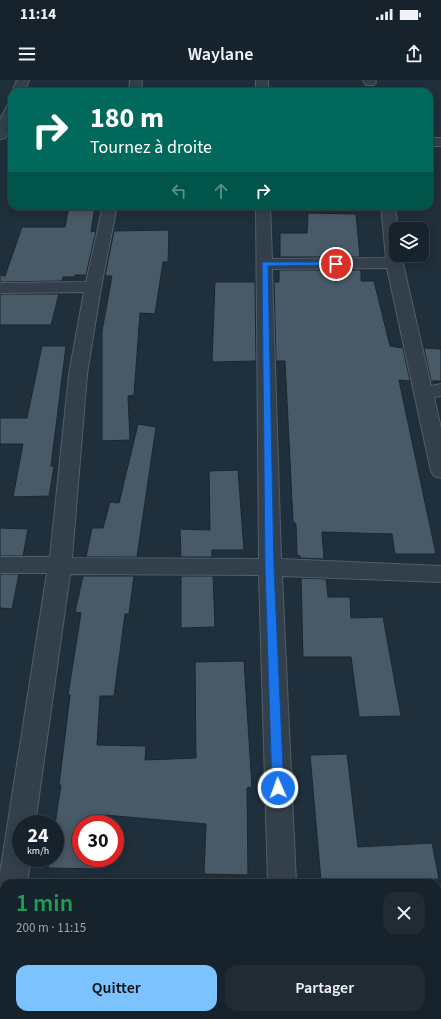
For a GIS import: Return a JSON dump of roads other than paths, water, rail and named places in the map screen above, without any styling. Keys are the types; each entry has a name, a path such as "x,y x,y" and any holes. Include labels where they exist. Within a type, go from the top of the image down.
{"street":[{"path":"3,133 8,119"},
{"path":"22,815 60,565 78,374 93,287 109,210"},
{"path":"263,210 270,567 282,879"},
{"path":"388,210 394,263 441,471"},
{"path":"265,264 394,263"},
{"path":"0,288 93,287"},
{"path":"423,393 441,390"},
{"path":"0,564 270,567 441,574"},
{"path":"14,879 15,867"}]}
